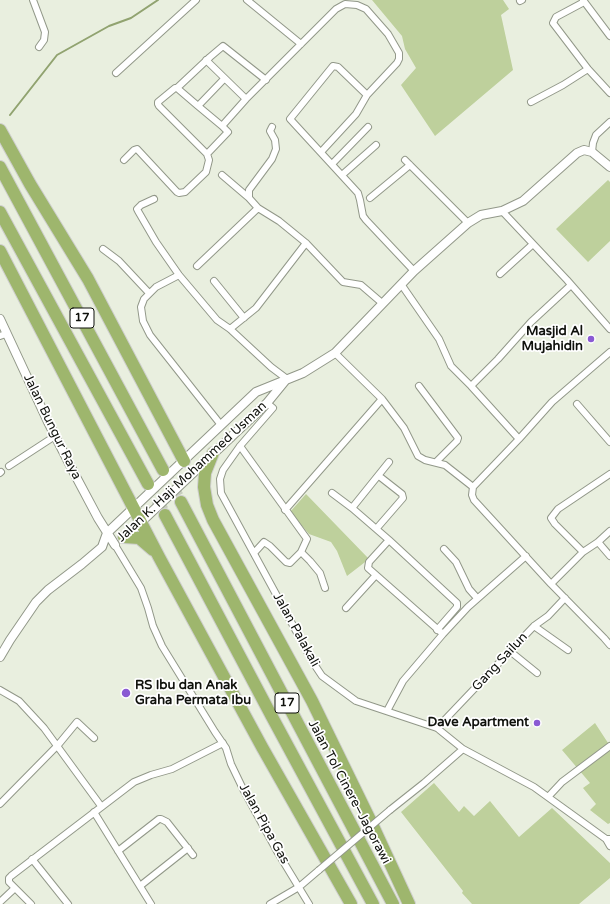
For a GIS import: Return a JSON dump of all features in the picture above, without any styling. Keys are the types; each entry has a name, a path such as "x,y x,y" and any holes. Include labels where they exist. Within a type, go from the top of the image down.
{"highway":[{"path":"0,130 30,184 88,279 184,461"},
{"name":"17","path":"0,167 163,470"},
{"name":"17","path":"0,212 148,484"},
{"path":"0,251 159,557 268,758 351,904"},
{"path":"213,453 205,472 204,488 207,505 213,520 312,701 409,904"},
{"name":"Jalan Tol Cinere–Jagorawi","path":"181,502 393,904"},
{"name":"17","path":"165,515 270,715 373,904"},
{"path":"120,541 138,538 150,546 159,557"}],"street":[{"path":"32,0 45,32 44,40 39,47"},
{"path":"116,73 196,0"},
{"path":"247,0 301,44"},
{"path":"610,36 584,1 556,17 553,23 588,69 610,93"},
{"path":"222,126 246,99 301,44 341,6 350,3 366,9 388,34 400,56 397,63 367,95 356,114 321,152"},
{"path":"124,160 137,149 177,192 185,192 206,172 209,160 207,154 159,106 158,102 173,89 178,88 222,46 225,46 266,80"},
{"path":"206,60 246,99"},
{"path":"367,95 338,67 333,66 290,119 358,194 363,216 414,271"},
{"path":"531,102 563,85 588,69"},
{"path":"198,106 224,79"},
{"path":"178,88 227,131 227,134 207,154"},
{"path":"610,122 596,134 592,152 610,167"},
{"path":"249,198 249,190 272,159 276,149 275,140 270,131 272,127"},
{"path":"332,164 368,127"},
{"path":"342,175 376,145"},
{"name":"Jalan K. Haji Mohammed Usman","path":"102,547 107,533 256,392 303,373 334,353 414,271 468,223 481,215 502,211 523,201 577,153 584,150 592,152"},
{"path":"405,160 468,223"},
{"path":"370,198 410,165"},
{"path":"222,175 249,198 258,208 279,221 306,244 343,282 361,285 382,303"},
{"path":"154,199 141,205 137,209 156,242 179,275 217,320 230,329 271,367 287,379"},
{"path":"197,266 258,208"},
{"path":"502,211 610,329"},
{"path":"230,329 256,308 306,244"},
{"path":"500,274 533,244"},
{"path":"102,248 119,262 149,293"},
{"path":"179,275 156,287 149,293 142,302 141,308 143,320 150,335 221,425"},
{"path":"214,281 244,318"},
{"path":"401,284 439,339 451,366 519,439"},
{"path":"471,386 498,359 531,322 570,285"},
{"name":"Jalan Bungur Raya","path":"0,319 3,335 76,477 107,533 120,541"},
{"path":"610,352 552,402 473,487 472,495 474,500 551,584 610,645"},
{"path":"334,353 382,399 404,428 418,456 425,460 445,464 473,487"},
{"name":"Jalan K. Haji Mohammed Usman","path":"102,547 120,541 141,522 267,403 287,379"},
{"path":"419,386 458,438 457,441 436,462"},
{"path":"256,392 267,403"},
{"path":"285,510 382,399"},
{"name":"Jalan Palakali","path":"267,403 273,408 240,446 223,470 220,479 221,493 314,664 322,676 356,702 437,728 463,749 534,787 608,839"},
{"path":"577,404 610,442"},
{"path":"9,466 56,436"},
{"path":"240,446 307,539 301,552 290,563 288,563 270,546 263,542 254,553"},
{"path":"352,508 389,462"},
{"path":"583,552 551,518 558,509 610,474"},
{"path":"377,528 403,498 402,494 379,476"},
{"path":"332,493 377,528 457,603 457,607 437,630"},
{"path":"551,584 583,552 598,542 610,531"},
{"path":"389,540 369,562 368,568 443,634"},
{"name":"Jalan Pipa Gas","path":"120,541 162,646 226,748 231,764 243,789 278,854 309,904"},
{"path":"598,542 610,556"},
{"path":"0,657 36,602 48,590 102,547"},
{"path":"444,549 456,562 469,589 478,598"},
{"path":"301,552 320,573 325,588"},
{"path":"387,711 403,681 443,634 478,598 526,556"},
{"path":"346,608 376,575"},
{"name":"Gang Sailun","path":"437,728 534,626 548,616 565,598"},
{"path":"534,626 568,650"},
{"path":"604,638 610,632"},
{"path":"510,652 537,673"},
{"path":"0,690 19,701 44,728 58,745 101,806"},
{"path":"0,804 58,745 77,722 94,738"},
{"path":"31,904 9,882 9,878 32,858 134,782 172,768 222,743"},
{"path":"548,796 562,782 610,746"},
{"path":"270,904 299,887 463,749"},
{"path":"94,812 151,904"},
{"path":"118,851 161,819 167,822 193,855"},
{"path":"608,839 610,846"},
{"path":"140,886 188,848"},
{"path":"32,858 68,904"},
{"path":"0,902 15,888"}],"green space":[{"path":"372,0 503,0 509,9 501,15 513,70 435,136 401,85 416,68 405,49 402,36"},
{"path":"608,180 610,182 610,241 588,262 556,229"},
{"path":"306,494 369,559 347,576 337,551 331,542 309,534 290,512"},
{"path":"595,723 610,746 610,823 608,824 590,810 596,804 583,788 590,783 562,750"},
{"path":"434,783 459,812 464,806 474,816 490,801 519,837 552,808 610,863 610,878 579,904 472,904 401,812"}],"waterway":[{"path":"10,115 57,55 109,26 131,18 158,0"}],"tunnel":[{"path":"163,470 181,502"},
{"path":"148,484 165,514"}],"place":[{"name":"Masjid Al Mujahidin","path":"591,339"},
{"name":"RS Ibu dan Anak Graha Permata Ibu","path":"126,693"},
{"name":"Dave Apartment","path":"537,723"}]}
